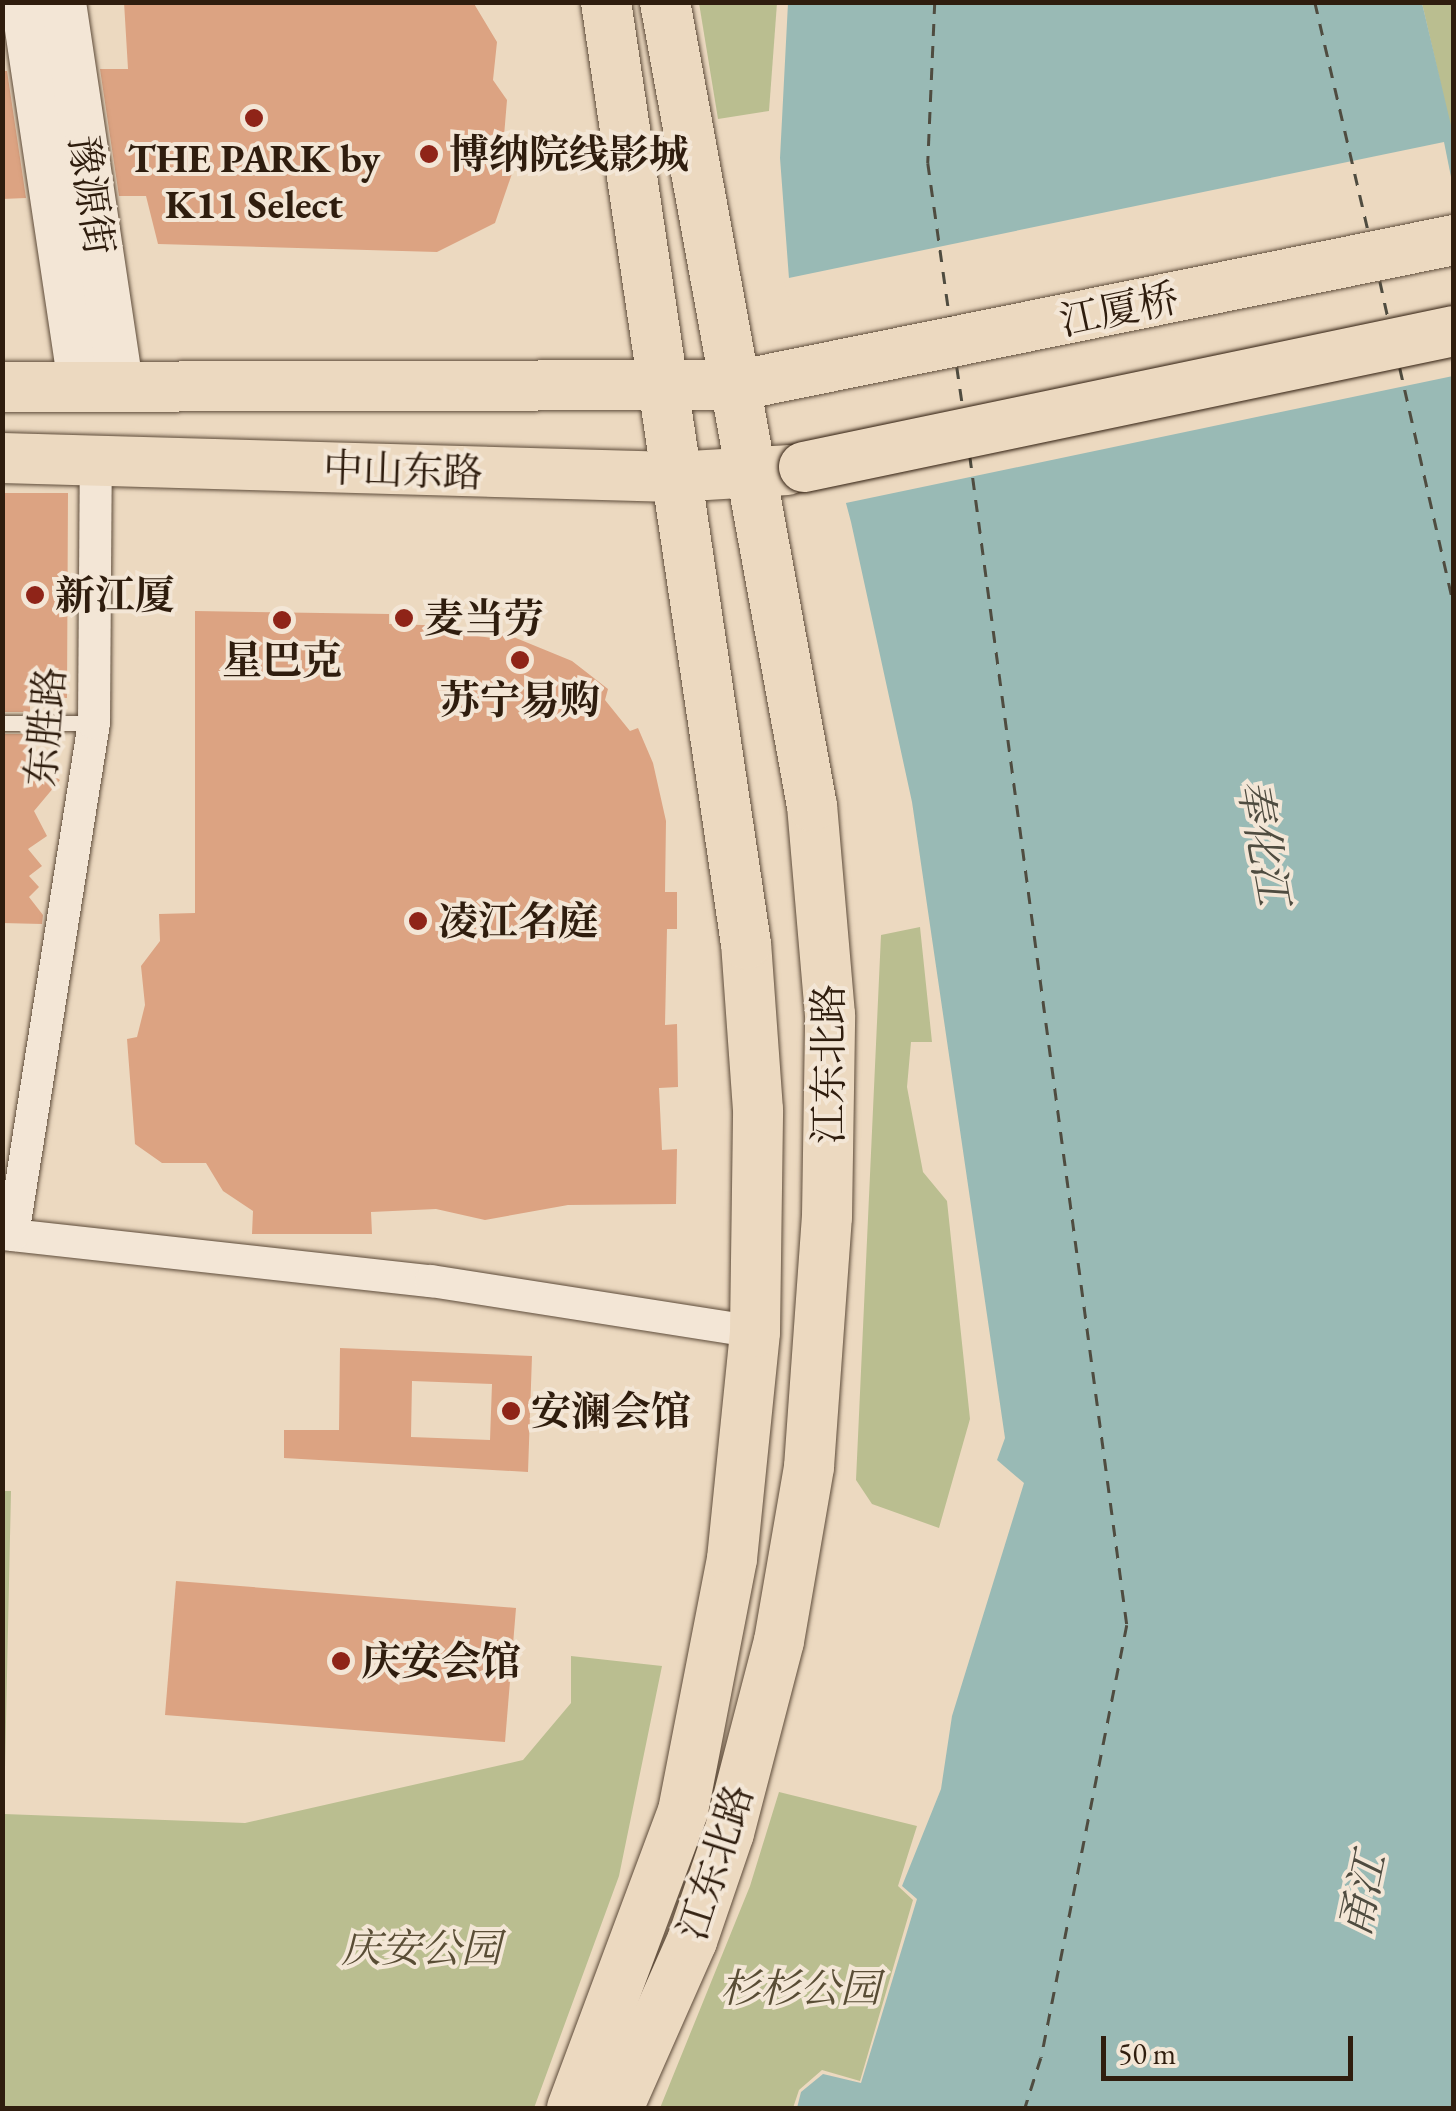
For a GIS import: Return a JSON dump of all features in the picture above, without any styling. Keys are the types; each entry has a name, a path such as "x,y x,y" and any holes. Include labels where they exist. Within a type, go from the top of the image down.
{"main road":[{"name":"江东北路","path":"572,2108 682,1810 732,1559 755,1332 758,1110 746,944 719,726 674,477 606,2"},
{"name":"江东北路","path":"618,2108 692,1941 729,1832 779,1641 809,1466 827,1217 830,1014 812,806 754,476 762,381 665,2"},
{"name":"江厦桥","path":"762,381 1454,240"},
{"name":"中山东路","path":"2,458 754,476 1454,330"},
{"name":"中山东路","path":"2,388 662,387 762,381"}],"street":[{"name":"豫源街","path":"22,2 101,388"},
{"name":"豫源街","path":"64,2 101,388"},
{"name":"东胜路","path":"8,1234 94,723 96,462"},
{"path":"8,1234 431,1281 755,1332"}],"lane":[{"path":"2,722 94,723"}],"green space":[{"path":"699,3 777,3 769,111 718,119"},
{"path":"1422,3 1453,3 1453,138"},
{"path":"920,927 932,1042 911,1042 907,1087 923,1172 947,1201 970,1419 939,1528 872,1504 856,1480 881,935"},
{"name":"庆安公园","path":"3,1491 11,1491 4,1814 245,1823 523,1760 571,1703 571,1656 662,1666 619,1876 534,2108 3,2108"},
{"name":"杉杉公园","path":"779,1792 917,1826 898,1886 913,1900 860,2081 822,2070 799,2090 793,2108 660,2108 750,1886"}],"water":[{"path":"788,3 1422,3 1454,138 1453,2108 797,2108 801,2092 823,2074 861,2083 917,1899 902,1886 941,1789 952,1716 1024,1483 997,1460 1005,1438 912,802 851,522 790,292 780,158"}],"pier":[{"path":"1444,142 1453,187 1453,376 841,504 784,279"}],"building":[{"name":"THE PARK by K11 Select","path":"124,2 473,2 497,42 493,80 507,100 504,136 517,159 495,223 437,252 158,244 146,196 119,196 100,69 128,69"},
{"path":"2,71 7,71 26,198 2,199"},
{"name":"新江厦","path":"2,493 68,493 67,698 30,698 30,712 2,712"},
{"name":"凌江名庭","path":"195,611 389,614 389,624 455,626 456,633 492,638 499,631 572,661 608,689 605,700 630,731 638,728 653,763 666,821 665,892 677,892 677,929 667,929 665,1025 677,1024 678,1087 659,1088 662,1150 677,1149 676,1204 568,1205 485,1220 436,1209 371,1212 372,1234 252,1234 253,1211 223,1191 206,1163 162,1163 135,1144 127,1039 137,1037 145,1005 141,966 160,941 159,914 195,913"},
{"path":"2,734 31,734 32,760 60,780 34,811 47,836 28,849 42,866 29,876 39,887 29,897 43,915 42,924 2,923"},
{"path":"340,1348 532,1356 528,1472 284,1458 284,1430 339,1430","holes":["412,1381 492,1384 490,1440 411,1437"]},
{"name":"庆安会馆","path":"176,1581 516,1608 505,1742 165,1715"}],"ferry route":[{"path":"935,2 928,163 950,319"},
{"path":"1315,2 1369,234"},
{"path":"1380,281 1389,322"},
{"path":"957,367 963,408"},
{"path":"1400,368 1454,606"},
{"path":"970,456 1127,1625 1041,2058 1025,2108"}],"place":[{"name":"THE PARK by K11 Select","path":"254,118"},
{"name":"博纳院线影城","path":"429,154"},
{"name":"新江厦","path":"35,595"},
{"name":"麦当劳","path":"404,618"},
{"name":"星巴克","path":"282,620"},
{"name":"苏宁易购","path":"520,660"},
{"name":"凌江名庭","path":"418,921"},
{"name":"安澜会馆","path":"511,1411"},
{"name":"庆安会馆","path":"341,1661"}],"water label":[{"name":"奉化江","path":"1263,842"},
{"name":"甬江","path":"1363,1895"}]}
